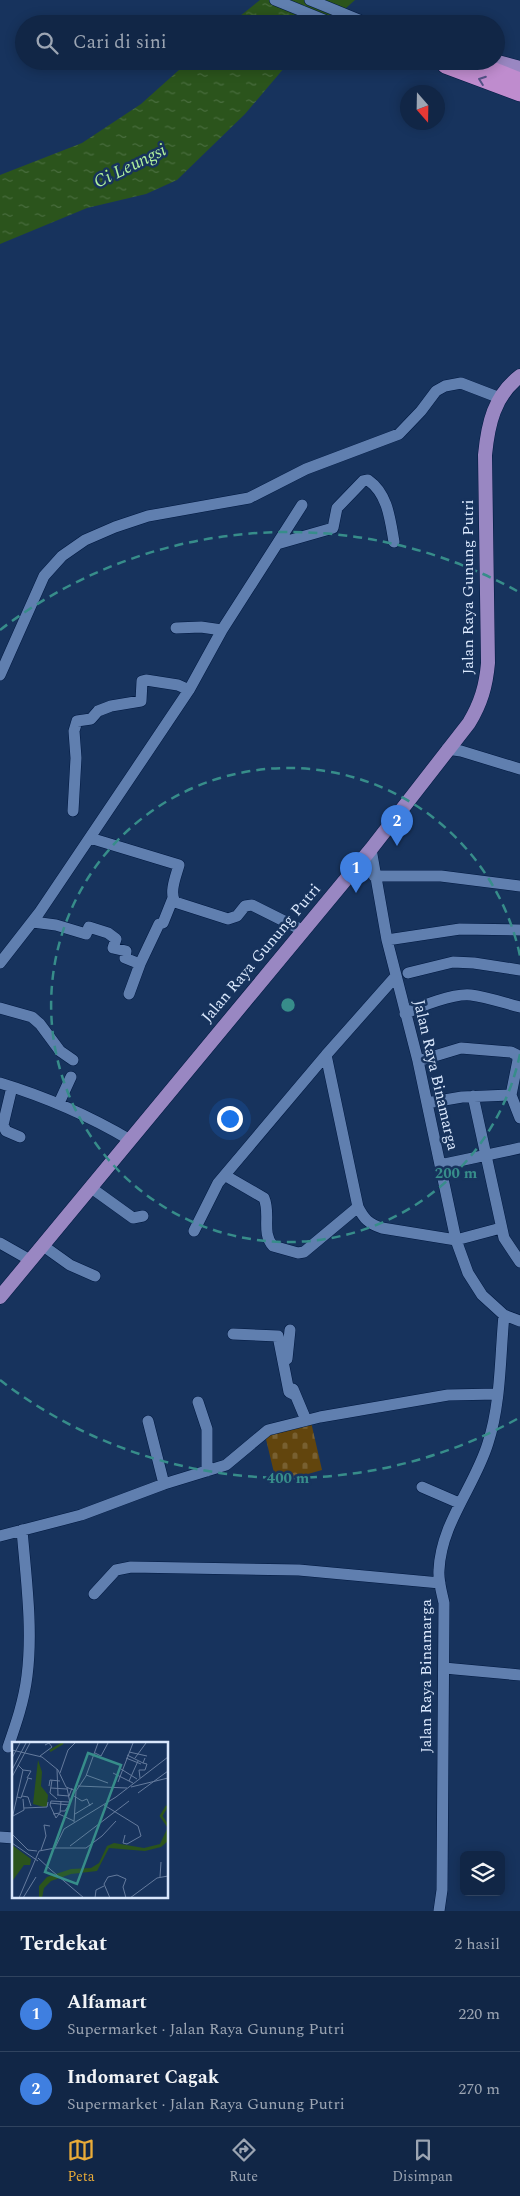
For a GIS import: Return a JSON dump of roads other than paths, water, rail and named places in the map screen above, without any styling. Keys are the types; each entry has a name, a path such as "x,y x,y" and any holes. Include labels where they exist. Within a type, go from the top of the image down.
{"highway":[{"path":"455,70 520,94"},
{"path":"495,70 520,80"}],"main road":[{"path":"505,64 520,68"},
{"name":"Jalan Raya Gunung Putri","path":"0,1297 371,848 469,723 479,706 487,679 489,618 484,455 491,419 500,398 510,384 520,376"}],"street":[{"path":"275,0 312,15"},
{"path":"310,0 347,15"},
{"path":"0,675 44,576 62,556 85,540 148,516 249,498 306,468 399,434 422,411 436,391 445,386 461,383 500,398"},
{"path":"277,544 334,528 337,508 362,481 368,480 374,484 387,503 394,542"},
{"path":"0,963 33,922 189,690 222,630 302,505"},
{"path":"176,628 201,627 222,630"},
{"path":"73,811 76,758 74,731 77,721 91,719 98,711 111,706 141,701 142,681 178,685 189,690"},
{"path":"447,749 461,751 520,769"},
{"path":"90,838 179,865 173,898 163,923 159,924 140,964 129,994"},
{"name":"Jalan Raya Binamarga","path":"371,848 374,876 387,940 418,1061 456,1240 474,1283 491,1305 504,1315 493,1426 480,1465 459,1503 440,1558 440,1584 444,1603 444,1668 442,1890 439,1911"},
{"path":"374,876 440,876 520,885"},
{"path":"173,898 176,902 228,919 237,916 245,906 252,905 302,930"},
{"path":"33,922 66,927 86,934 89,927 108,933 116,939 114,948 126,951 125,958 140,964"},
{"path":"387,940 460,929 520,930"},
{"path":"408,973 453,962 474,962 520,970"},
{"path":"194,1231 213,1190 326,1055 396,976"},
{"path":"405,1014 418,1007 462,995 471,995 520,1007"},
{"path":"0,1008 32,1017 40,1024 60,1051 73,1060"},
{"path":"418,1061 461,1048 511,1052 517,1055 518,1060 511,1095 520,1118"},
{"path":"326,1055 358,1207 362,1217 371,1225 456,1240 501,1228"},
{"path":"59,1104 71,1077"},
{"path":"0,1083 59,1104 96,1120 130,1140"},
{"path":"12,1087 3,1125 6,1131 20,1137"},
{"path":"427,1103 473,1096 511,1095"},
{"path":"473,1096 501,1228 504,1238 520,1262"},
{"path":"440,1166 520,1148"},
{"path":"226,1176 264,1198 268,1210 267,1237 273,1246 298,1253 312,1248 358,1207"},
{"path":"90,1187 132,1218 143,1216"},
{"path":"0,1243 30,1260"},
{"path":"42,1245 70,1265 95,1276"},
{"path":"504,1315 520,1321"},
{"path":"290,1330 286,1356 288,1374 306,1420"},
{"path":"233,1334 278,1336 289,1392 295,1395"},
{"path":"0,1536 81,1515 164,1484 207,1471 232,1460 268,1430 306,1420 448,1395 497,1394"},
{"path":"198,1402 207,1429 207,1471"},
{"path":"148,1421 164,1484"},
{"path":"422,1487 459,1503"},
{"path":"7,1746 23,1702 28,1675 27,1601 22,1530"},
{"path":"94,1594 116,1570 132,1567 299,1570 440,1584"},
{"path":"444,1668 520,1675"}],"water":[{"path":"260,0 355,0 338,15 241,15"},
{"name":"Ci Leungsi","path":"179,70 282,70 245,114 177,180 146,194 87,208 0,244 0,175 82,143 141,104"}],"place":[{"name":"Indomaret Cagak","path":"397,846"},
{"name":"Alfamart","path":"356,893"}]}
